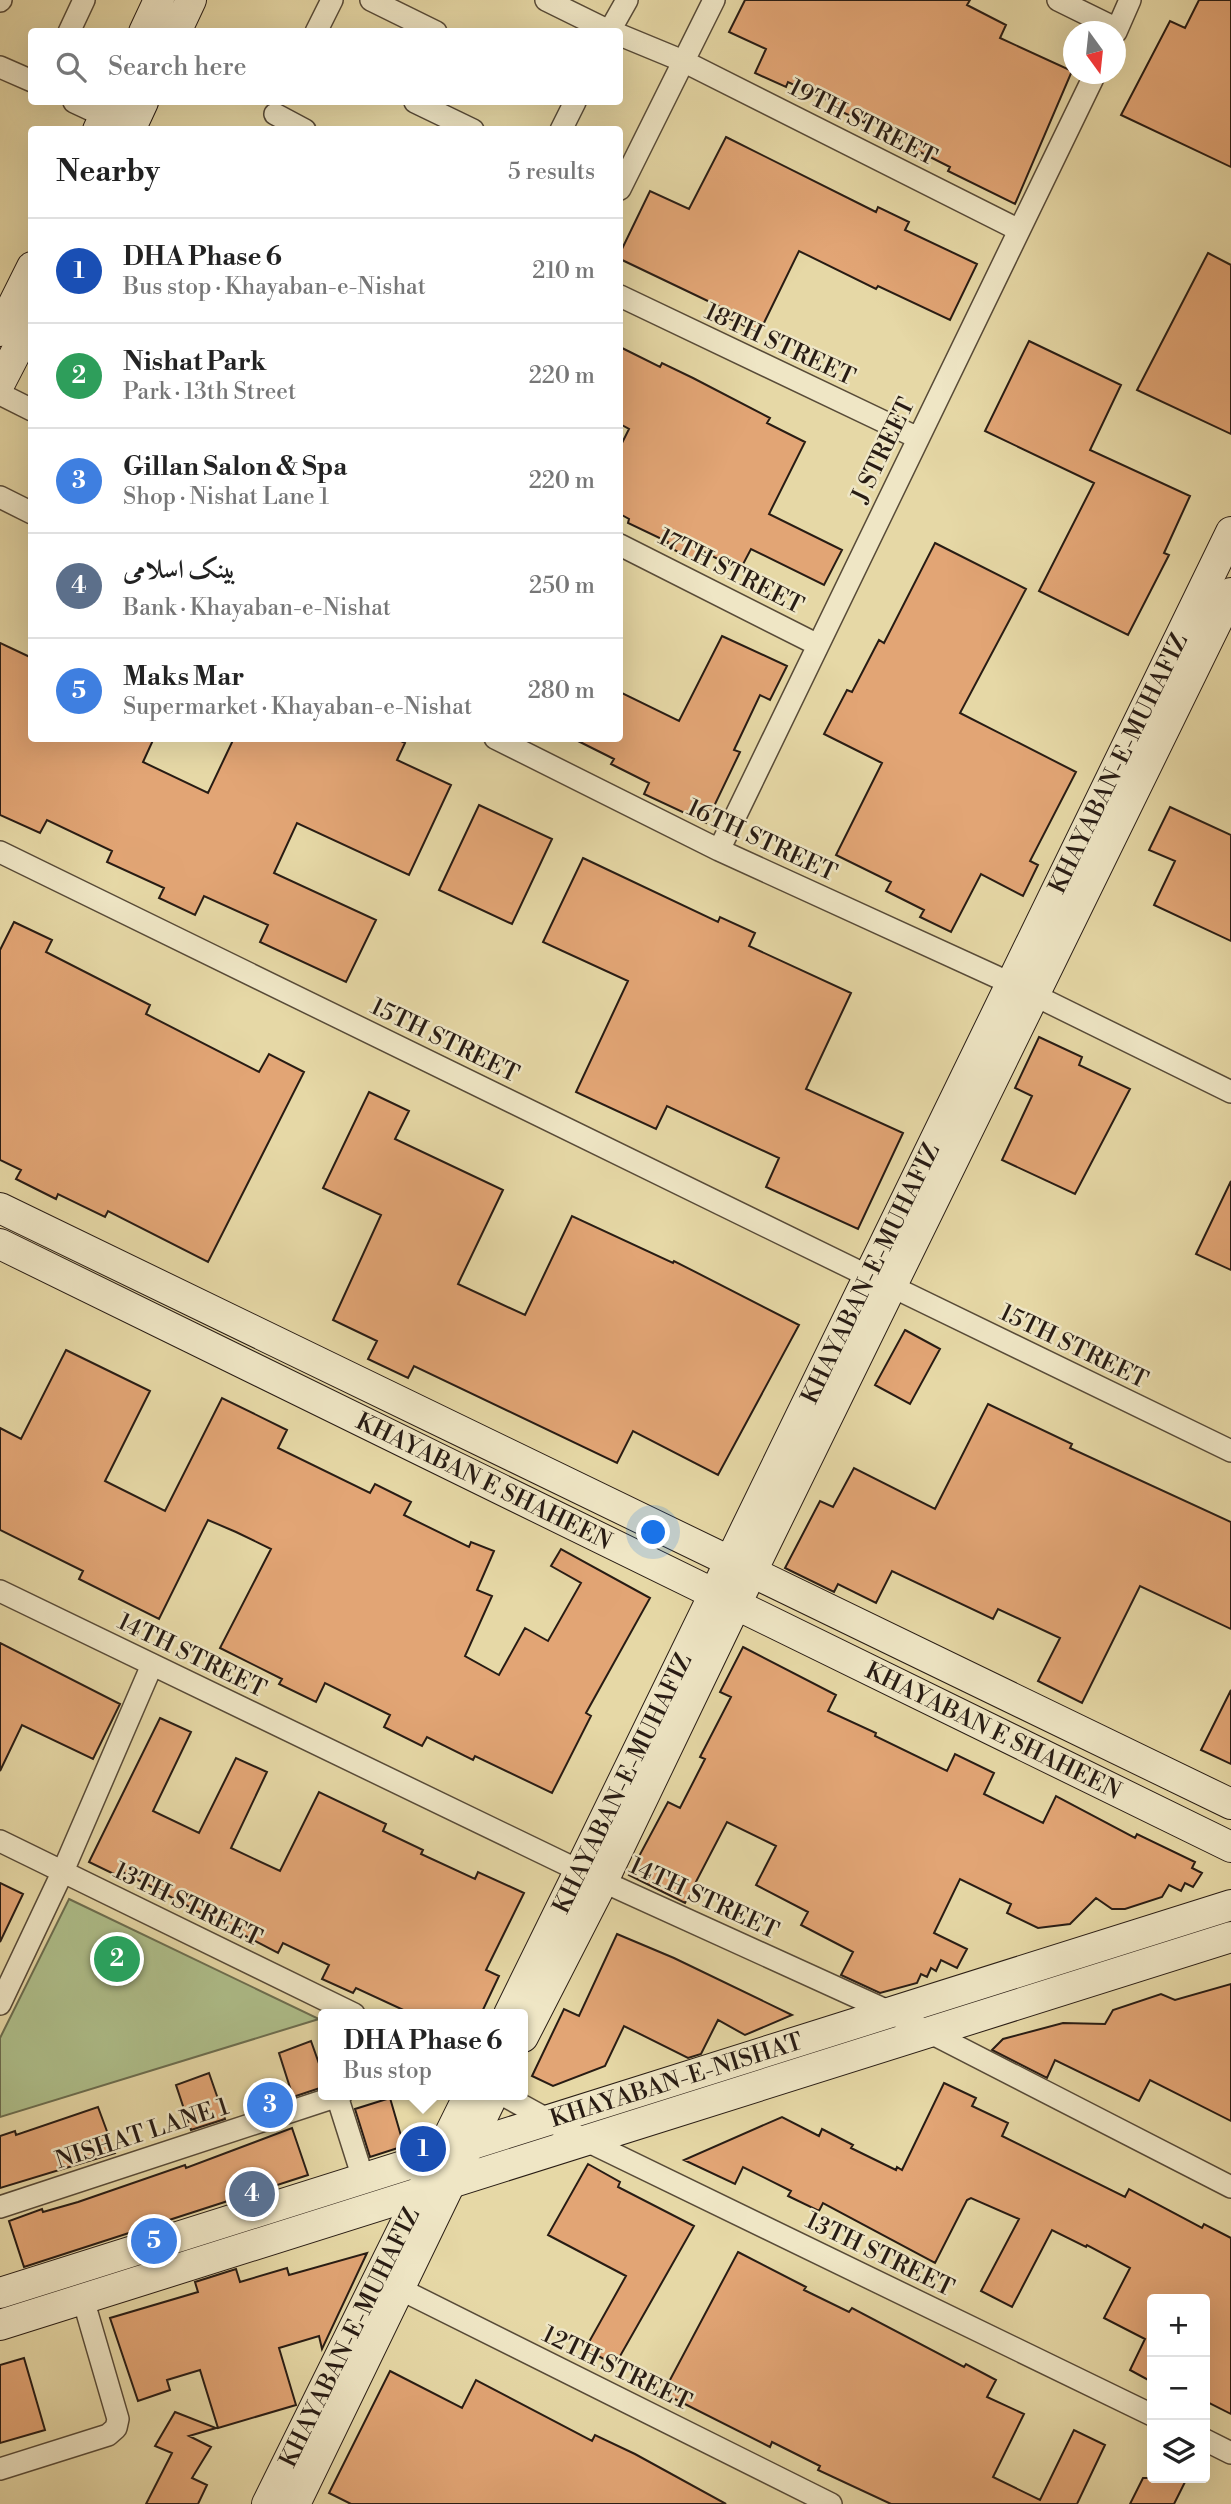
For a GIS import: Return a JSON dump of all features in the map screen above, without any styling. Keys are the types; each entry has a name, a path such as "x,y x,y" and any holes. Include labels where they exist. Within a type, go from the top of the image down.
{"street":[{"path":"71,28 84,0"},
{"path":"146,28 159,0"},
{"path":"178,28 191,0"},
{"path":"318,28 332,0"},
{"path":"371,0 428,28"},
{"path":"546,0 604,28"},
{"path":"612,28 627,0"},
{"path":"623,183 713,0"},
{"path":"1058,0 1099,21"},
{"path":"1120,21 1130,0"},
{"name":"19TH STREET","path":"623,36 683,61 1019,230"},
{"path":"0,67 28,79"},
{"name":"J STREET","path":"719,850 1090,84"},
{"path":"81,105 118,122 139,105"},
{"path":"421,105 465,126"},
{"path":"563,126 574,105"},
{"path":"274,115 297,126"},
{"path":"0,331 28,275"},
{"name":"18TH STREET","path":"623,297 918,438"},
{"path":"0,383 28,329"},
{"path":"0,394 28,408"},
{"path":"0,497 28,511"},
{"name":"KHAYABAN-E-MUHAFIZ","path":"528,2025 592,1876 1098,834 1231,532"},
{"name":"17TH STREET","path":"623,547 818,645"},
{"path":"1098,834 1231,593"},
{"name":"16TH STREET","path":"503,742 719,850 1022,989 1231,1092"},
{"name":"15TH STREET","path":"0,852 1231,1451"},
{"name":"KHAYABAN E SHAHEEN","path":"0,1208 1231,1804"},
{"name":"KHAYABAN E SHAHEEN","path":"0,1244 1231,1847"},
{"name":"14TH STREET","path":"0,1591 592,1876 890,2012 1231,2186"},
{"path":"0,2004 62,1871 152,1665"},
{"name":"13TH STREET","path":"0,1841 344,2009"},
{"name":"KHAYABAN-E-MUHAFIZ","path":"512,2009 592,1876"},
{"name":"KHAYABAN-E-NISHAT","path":"0,2292 1231,1905"},
{"name":"KHAYABAN-E-NISHAT","path":"0,2325 1231,1937"},
{"name":"NISHAT LANE 1","path":"0,2207 324,2100"},
{"path":"340,2100 363,2178"},
{"name":"KHAYABAN-E-MUHAFIZ","path":"291,2498 389,2283 421,2191 466,2100"},
{"name":"KHAYABAN-E-MUHAFIZ","path":"389,2283 451,2182 490,2100"},
{"name":"13TH STREET","path":"513,2100 585,2140 1147,2413"},
{"name":"12TH STREET","path":"389,2283 831,2504"},
{"path":"0,2469 108,2435 116,2428 118,2419 83,2299"},
{"path":"1210,2442 1231,2453"}],"green space":[{"path":"69,1899 318,2019 0,2117 0,2038"}],"building":[{"path":"745,0 970,0 967,5 1006,25 1000,38 1063,67 1063,84 1066,84 1015,204 948,171 950,167 910,147 912,141 866,119 865,123 834,108 836,104 788,82 786,87 755,73 766,49 729,32"},
{"path":"1199,0 1231,0 1231,167 1121,115 1170,21 1185,28"},
{"path":"726,137 876,212 878,207 909,222 905,230 977,264 950,320 878,286 876,289 799,251 759,333 730,319 733,313 623,260 623,247 650,191 689,209"},
{"path":"1208,253 1231,265 1231,434 1137,390"},
{"path":"1029,341 1121,385 1090,450 1190,496 1164,553 1169,555 1128,635 1039,591 1094,483 985,431"},
{"path":"623,348 660,367 662,363 693,378 770,418 767,423 805,442 769,514 842,550 824,585 751,549 740,570 702,551 697,561 666,546 668,542 628,523 629,519 623,516 623,441 629,429 623,426"},
{"path":"935,543 1026,589 960,713 1076,772 1030,861 1038,865 1023,896 981,874 951,932 920,917 924,910 886,891 891,882 836,855 882,763 824,734 847,690 852,692 879,640 884,643"},
{"path":"722,636 787,666 770,700 760,695 734,750 740,752 706,823 644,794 649,783 611,764 614,759 580,742 623,742 623,693 679,721"},
{"path":"0,643 28,656 28,742 152,742 143,762 208,793 232,742 403,742 405,743 397,760 451,785 409,875 297,823 274,873 376,920 346,982 260,942 268,925 204,896 195,915 159,898 164,888 107,862 112,851 47,820 40,833 0,815"},
{"path":"479,805 552,839 512,924 439,890"},
{"path":"1170,807 1231,835 1231,941 1154,905 1175,861 1149,850"},
{"path":"583,858 718,922 720,917 755,933 749,946 851,993 806,1089 903,1133 858,1229 766,1187 779,1158 667,1106 656,1129 576,1092 628,981 543,942"},
{"path":"14,922 52,940 46,952 150,1005 146,1014 259,1072 269,1054 304,1072 208,1262 108,1211 105,1217 58,1194 56,1199 16,1179 21,1170 0,1160 0,950"},
{"path":"1039,1037 1082,1057 1079,1065 1130,1089 1075,1194 1002,1160 1032,1096 1015,1088"},
{"path":"369,1092 409,1111 395,1139 503,1190 458,1284 525,1315 572,1216 673,1263 674,1261 799,1325 718,1475 633,1431 617,1463 414,1366 408,1378 368,1359 377,1341 333,1320 381,1215 323,1188"},
{"path":"1231,1181 1231,1270 1196,1254"},
{"path":"905,1330 940,1349 910,1404 875,1385"},
{"path":"66,1350 150,1391 105,1481 165,1511 222,1398 287,1430 278,1448 370,1493 375,1484 411,1502 404,1515 469,1547 471,1542 494,1551 477,1590 492,1596 465,1656 499,1675 525,1628 548,1641 581,1583 551,1566 561,1549 650,1598 586,1713 591,1716 552,1793 475,1756 473,1760 427,1737 422,1746 384,1727 390,1715 325,1683 316,1702 279,1684 282,1679 220,1648 271,1549 236,1532 208,1520 159,1619 79,1579 83,1571 0,1530 0,1428 21,1439"},
{"path":"988,1404 1072,1444 1070,1448 1231,1522 1231,1629 1140,1586 1082,1703 1038,1681 1060,1638 998,1609 993,1619 892,1571 876,1603 838,1584 834,1592 785,1568 820,1501 833,1507 854,1468 935,1509"},
{"path":"0,1643 120,1704 93,1759 22,1725 0,1771"},
{"path":"743,1647 836,1695 828,1711 876,1733 875,1736 947,1771 955,1754 994,1773 984,1794 1043,1823 1056,1796 1135,1838 1137,1834 1195,1862 1192,1868 1202,1873 1193,1887 1185,1883 1181,1891 1169,1885 1162,1897 1125,1909 1112,1909 1096,1898 1070,1924 1038,1928 1007,1913 1011,1904 960,1879 934,1933 967,1949 957,1968 941,1960 936,1971 931,1968 927,1977 921,1974 917,1983 880,1993 841,1975 853,1952 801,1925 808,1912 756,1885 776,1846 727,1822 685,1903 629,1875 668,1802 680,1808 705,1759 700,1757 731,1697 720,1692"},
{"path":"1231,1690 1231,1764 1201,1750"},
{"path":"160,1718 191,1732 153,1811 199,1833 236,1758 267,1772 231,1848 280,1871 319,1792 386,1824 383,1831 423,1850 421,1854 475,1879 478,1872 524,1893 486,1970 499,1976 483,2009 401,2009 356,1988 353,1993 322,1979 329,1965 283,1943 278,1953 123,1872 120,1877 89,1862"},
{"path":"0,1883 23,1894 0,1942"},
{"path":"617,1934 674,1958 792,2015 745,2035 718,2020 701,2054 688,2058 624,2026 605,2066 553,2086 532,2076 564,2009 579,2016"},
{"path":"1231,1984 1231,2121 1150,2080 1139,2101 1055,2060 1047,2078 992,2050 1003,2039 1063,2023 1105,2024 1113,2010 1161,1994 1175,2000"},
{"path":"311,2041 318,2061 318,2089 293,2097 279,2053"},
{"path":"209,2073 225,2119 191,2130 176,2085"},
{"path":"944,2083 976,2098 972,2106 1008,2123 1002,2136 1125,2197 1129,2189 1202,2228 1204,2224 1231,2238 1231,2414 1210,2404 1210,2294 1147,2294 1147,2379 1130,2370 1145,2339 1104,2318 1130,2268 1087,2245 1086,2247 1052,2230 1012,2307 981,2291 1019,2219 971,2198 967,2200 935,2263 823,2203 819,2211 788,2196 791,2191 743,2167 735,2184 684,2160 782,2117 819,2136 822,2129 853,2145 851,2148 896,2170 897,2167 902,2170"},
{"path":"391,2100 404,2146 370,2157 355,2109"},
{"path":"98,2107 115,2153 0,2188 0,2136 15,2131 16,2135"},
{"path":"292,2128 308,2175 24,2267 9,2221 42,2209 43,2212 78,2202 185,2165 186,2168"},
{"path":"588,2164 620,2182 618,2187 694,2226 615,2365 585,2349 626,2276 548,2235"},
{"path":"738,2252 806,2287 804,2290 849,2312 852,2308 964,2367 966,2364 996,2380 987,2397 1024,2414 993,2477 1040,2500 1074,2430 1105,2445 1077,2504 891,2504 818,2470 820,2466 772,2442 770,2447 663,2393"},
{"path":"367,2253 322,2349 319,2336 279,2348 296,2405 218,2428 200,2370 167,2380 170,2390 138,2401 110,2318 198,2292 195,2282 236,2269 240,2282 287,2268 289,2275"},
{"path":"24,2358 45,2430 0,2443 0,2365"},
{"path":"390,2371 462,2408 476,2380 592,2441 595,2435 635,2454 726,2504 351,2504 329,2493"},
{"path":"175,2412 216,2428 189,2436 211,2447 192,2478 207,2485 198,2504 146,2504 172,2453 155,2446"},
{"path":"1143,2478 1147,2478 1147,2483 1184,2483 1174,2504 1130,2504"}],"place":[{"name":"Nishat Park","path":"117,1959"},
{"name":"Gillan Salon & Spa","path":"270,2105"},
{"name":"DHA Phase 6","path":"423,2149"},
{"name":"بینک اسلامی","path":"252,2194"},
{"name":"Maks Mar","path":"154,2241"}]}
